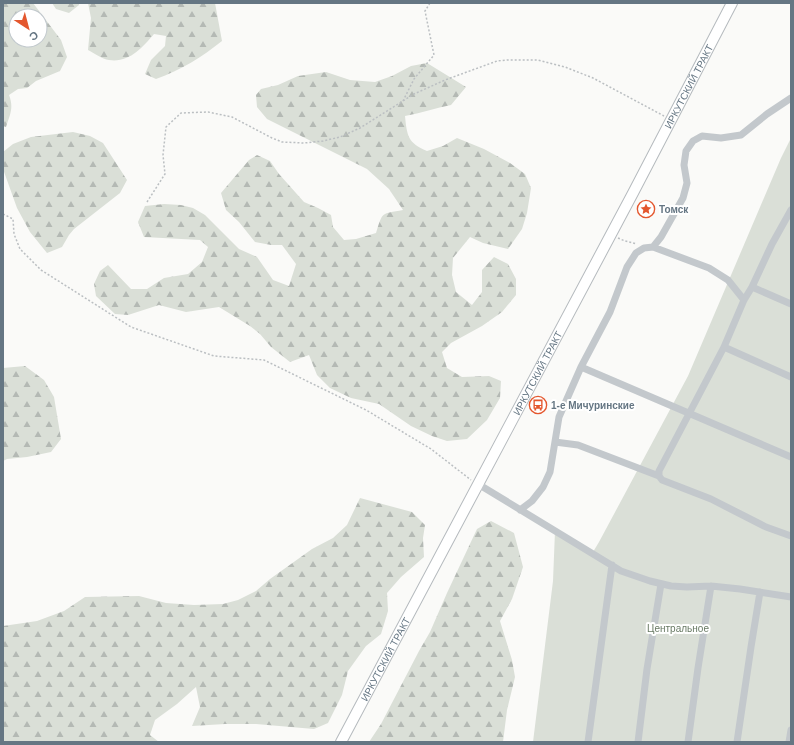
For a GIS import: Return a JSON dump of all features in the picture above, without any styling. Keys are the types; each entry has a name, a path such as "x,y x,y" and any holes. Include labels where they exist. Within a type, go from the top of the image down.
{"main road":[{"name":"ИРКУТСКИЙ ТРАКТ","path":"341,742 672,119 732,3"}],"street":[{"path":"653,247 661,237 683,198 687,183 684,165 686,151 693,141 702,136 721,138 741,135 767,114 791,98"},
{"path":"659,476 659,472 724,347 744,300 752,287 772,244 788,225 791,210"},
{"path":"520,510 532,501 543,487 550,472 559,418 581,367 610,312 627,267 636,253 644,248 653,247 709,268 728,280 744,300"},
{"path":"752,287 791,304"},
{"path":"724,347 791,377"},
{"path":"581,367 791,457"},
{"path":"555,442 578,445 659,476 662,480 711,499 766,527 791,536"},
{"path":"478,484 621,571 672,586 711,586 791,597"},
{"path":"588,742 612,565"},
{"path":"638,742 646,669 661,584"},
{"path":"688,742 711,586"},
{"path":"738,742 760,592"},
{"path":"789,742 791,730"}],"path":[{"path":"402,102 414,79 434,55 425,11 430,3"},
{"path":"147,202 165,174 163,155 166,127 181,113 208,112 232,117 282,142 304,143 323,141 340,137 360,128 414,94 445,80 497,61 538,60 565,67 581,73 672,119"},
{"path":"3,214 13,219 14,234 20,249 41,270 131,327 214,356 264,360 366,410 431,449 478,484"},
{"path":"611,234 644,248"}],"green space":[{"path":"3,3 33,3 37,8 8,8 8,48 48,48 48,23 61,40 67,57 60,71 36,81 27,88 18,89 9,95 11,111 6,127 3,126"},
{"path":"52,3 79,3 79,5 69,13 56,9"},
{"path":"88,3 215,3 222,41 191,63 156,79 145,74 151,60 165,46 166,36 154,34 140,49 129,57 116,60 104,58 88,50 91,18"},
{"path":"427,63 466,87 451,105 405,116 408,134 412,142 427,151 443,146 457,138 484,149 510,163 525,174 531,188 527,213 522,229 508,249 483,243 470,237 453,258 452,275 456,292 472,305 482,292 482,270 494,257 508,264 516,279 516,295 502,312 482,326 451,343 442,352 447,368 462,377 489,376 501,381 500,398 487,420 467,439 447,441 432,436 411,426 379,404 351,398 330,388 317,375 309,355 290,362 271,347 260,334 250,326 219,307 186,312 159,305 128,315 115,314 96,296 94,284 100,271 108,265 131,289 147,289 164,278 188,274 202,262 208,247 200,240 144,237 138,222 145,206 164,204 181,205 193,208 205,215 239,249 257,257 273,280 289,286 296,264 282,245 271,245 255,242 239,222 226,210 221,193 249,160 257,155 270,161 279,174 304,202 331,215 333,227 344,240 356,239 376,233 380,221 384,215 390,212 403,210 389,189 367,169 267,119 257,107 256,95 261,89 278,85 298,76 326,72 350,80 375,82 392,76 411,66"},
{"path":"73,132 90,136 103,143 127,180 120,193 74,229 62,247 47,253 30,232 17,208 3,169 3,152 13,144 31,137"},
{"name":"Центральное","path":"791,138 791,742 533,742 553,581 555,531 593,552 688,376 781,158"},
{"path":"25,366 44,380 54,397 61,439 51,452 7,459 3,461 3,368"},
{"path":"360,498 412,512 425,525 423,538 424,557 401,577 387,593 388,611 381,634 366,646 348,671 342,695 328,723 314,729 256,724 192,726 200,707 196,687 177,704 155,720 150,735 159,742 3,742 3,626 37,621 64,611 85,597 139,596 166,603 194,605 223,604 238,600 256,591 312,549 333,538 347,525"},
{"path":"491,521 514,533 523,567 512,599 500,621 512,660 515,677 507,710 503,742 369,742 381,724 430,632 477,529"}],"place":[{"name":"Томск","path":"646,209"},
{"name":"1-е Мичуринские","path":"538,405"}]}
